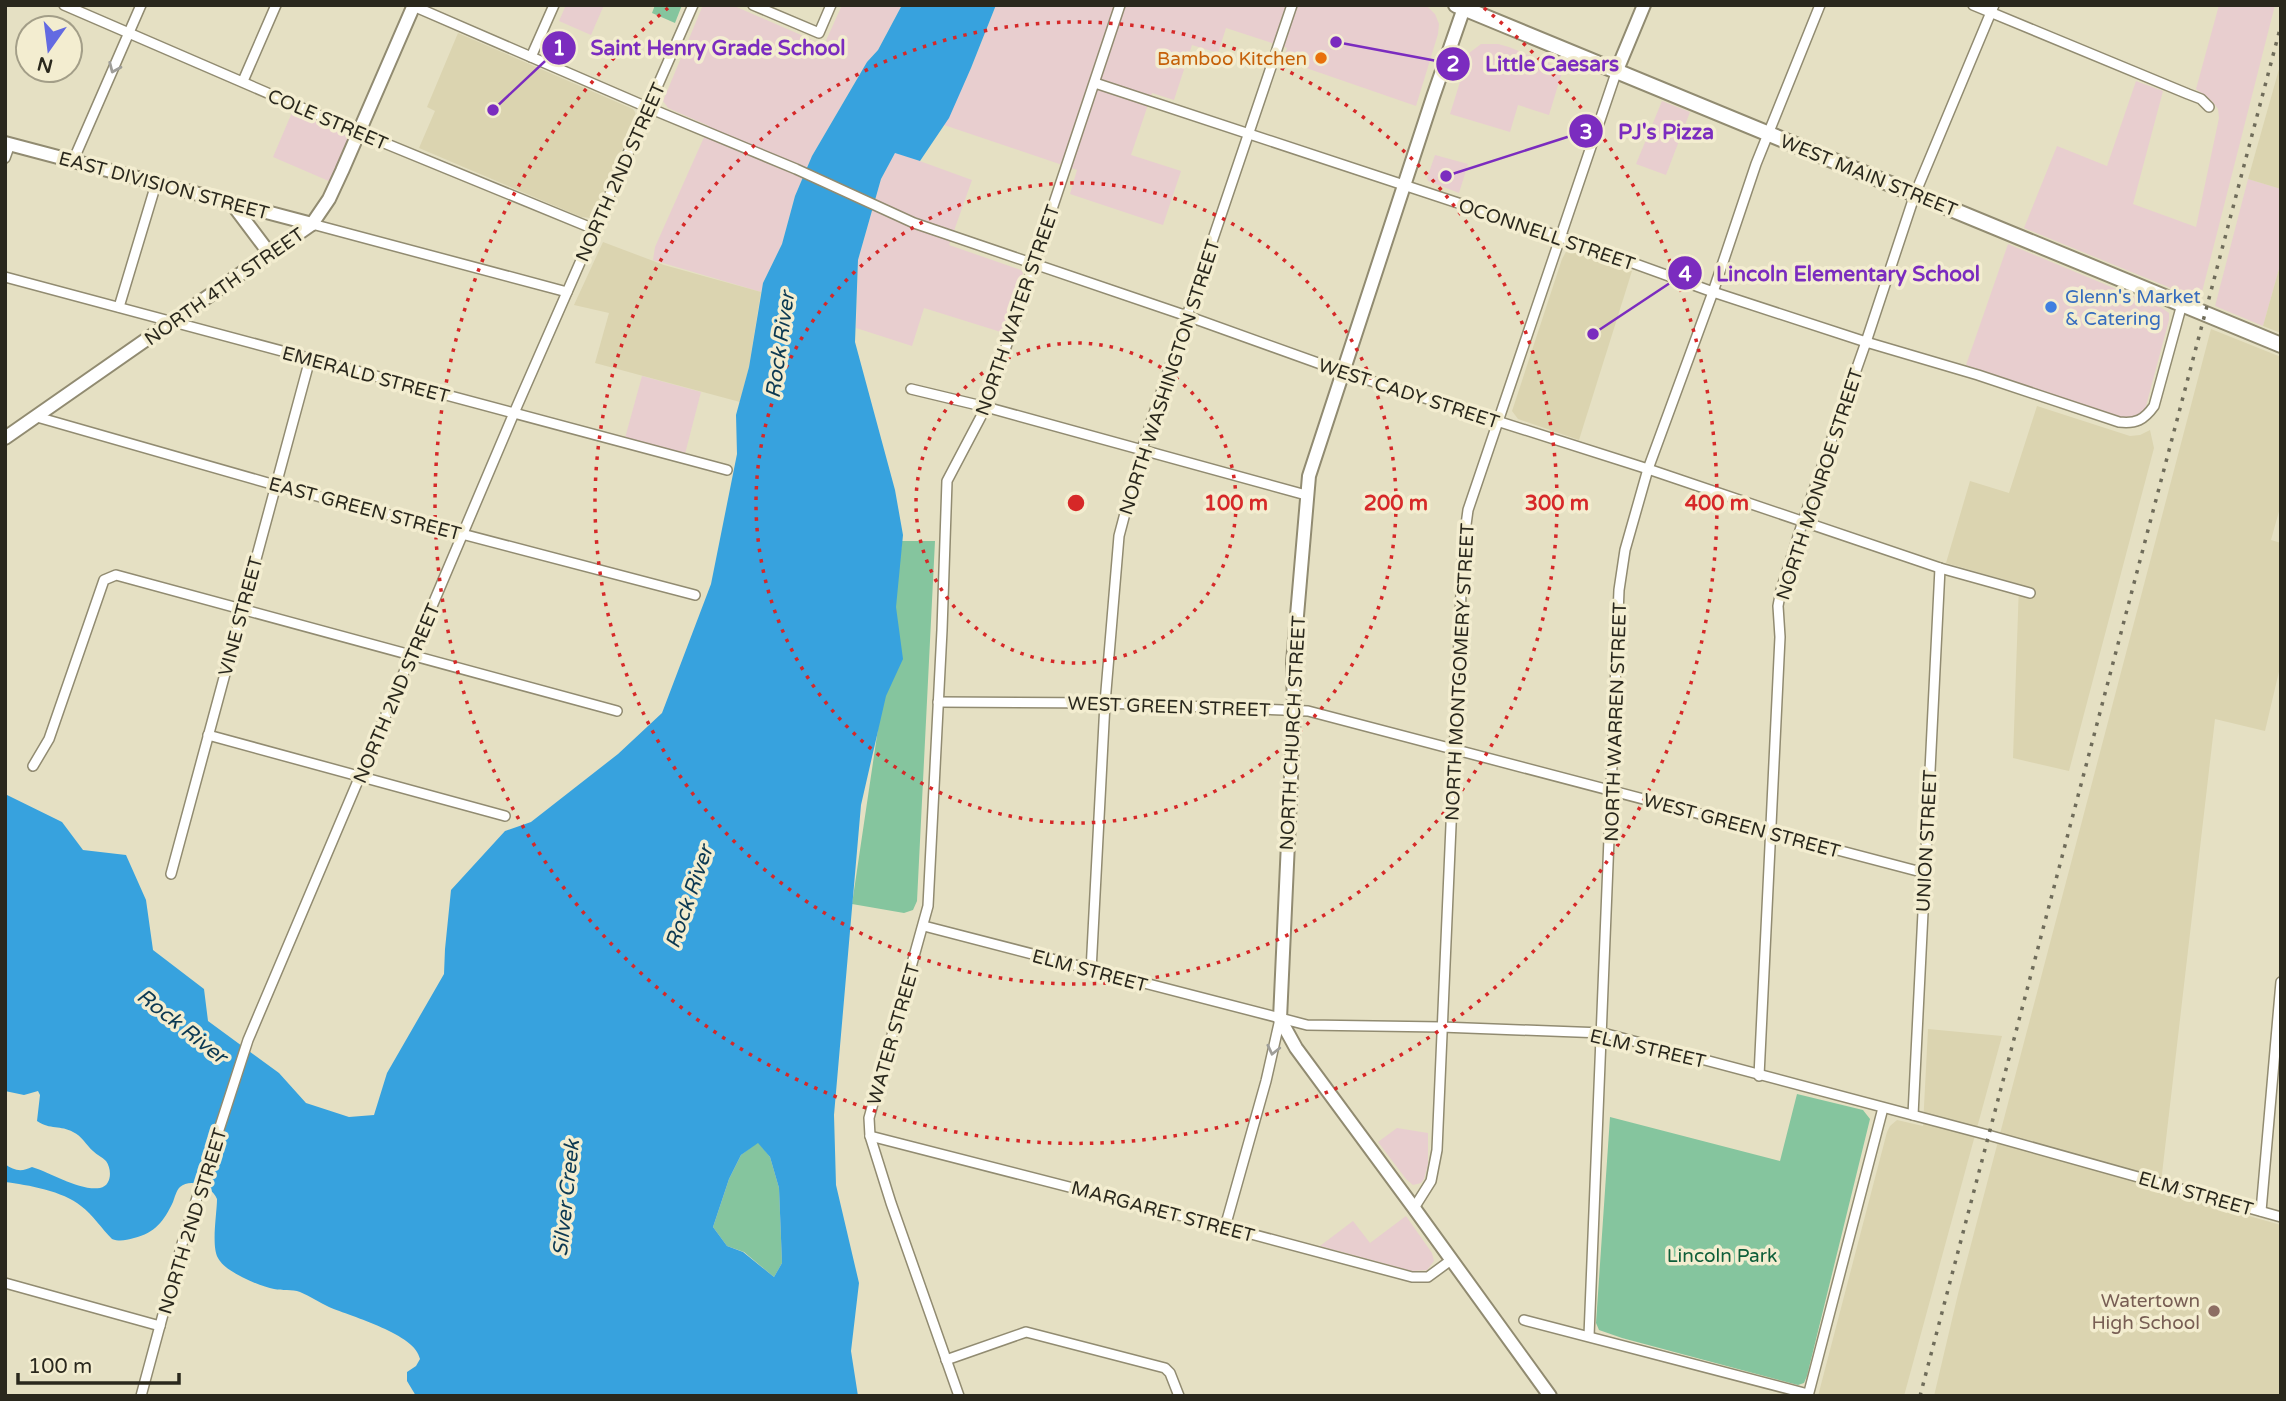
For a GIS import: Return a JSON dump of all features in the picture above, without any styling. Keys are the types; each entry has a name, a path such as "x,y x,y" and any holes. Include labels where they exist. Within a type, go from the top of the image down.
{"main road":[{"path":"1617,70 1644,5"},
{"name":"NORTH 4TH STREET","path":"5,438 312,224 329,199 360,133 412,6"},
{"name":"WEST MAIN STREET","path":"1462,6 2281,345"},
{"name":"NORTH CHURCH STREET","path":"1280,1019 1281,948 1294,709 1293,662 1306,495 1313,460 1462,6"},
{"name":"EAST DIVISION STREET","path":"7,143 312,224"},
{"path":"233,205 270,254"},
{"path":"1280,1019 1296,1048 1550,1396"}],"street":[{"name":"COLE STREET","path":"64,5 360,133 594,229"},
{"path":"73,161 141,5"},
{"path":"243,81 276,5"},
{"path":"531,57 554,5"},
{"name":"NORTH 2ND STREET","path":"141,1396 197,1198 248,1040 514,414 693,5"},
{"path":"753,5 819,33 831,5"},
{"name":"NORTH WATER STREET","path":"938,702 947,481 986,407 1120,5"},
{"name":"NORTH WASHINGTON STREET","path":"1091,971 1105,703 1119,536 1142,449 1292,5"},
{"name":"NORTH WARREN STREET","path":"1589,1336 1619,590 1625,550 1648,469 1768,133 1820,5"},
{"path":"1973,5 1992,9 2200,99 2210,107"},
{"name":"WEST CADY STREET","path":"412,6 796,169 914,223 1343,372 1648,469 1940,568 2030,593"},
{"name":"NORTH MONROE STREET","path":"1759,1076 1780,637 1778,606 1781,590 1915,194 1992,9"},
{"name":"NORTH MONTGOMERY STREET","path":"1414,1208 1426,1191 1436,1164 1466,519 1617,70"},
{"name":"OCONNELL STREET","path":"1095,83 1560,237 1713,292 2119,422 2137,422 2146,417 2154,406 2182,304"},
{"path":"5,158 7,143"},
{"path":"120,307 156,184"},
{"name":"EAST DIVISION STREET","path":"312,224 567,292"},
{"name":"EMERALD STREET","path":"5,277 727,470"},
{"name":"VINE STREET","path":"171,874 310,359"},
{"path":"911,389 1306,495"},
{"name":"EAST GREEN STREET","path":"37,417 275,485 695,595"},
{"name":"UNION STREET","path":"1913,1115 1940,568"},
{"path":"33,766 49,739 104,580 111,575 617,711"},
{"name":"WEST GREEN STREET","path":"938,702 1105,703 1308,711 1925,873"},
{"name":"WATER STREET","path":"938,702 928,906 872,1105 869,1127 959,1396"},
{"path":"208,735 505,816"},
{"name":"ELM STREET","path":"924,926 1307,1025 1603,1034 1913,1115 2281,1217"},
{"path":"2261,1212 2281,982"},
{"path":"1225,1227 1266,1081 1280,1019"},
{"path":"1524,1320 1808,1395 1883,1108"},
{"name":"MARGARET STREET","path":"870,1136 1412,1277 1428,1277 1451,1260"},
{"path":"5,1283 160,1326"},
{"path":"946,1360 1026,1332 1165,1368 1170,1373 1179,1396"}],"shaded area":[{"path":"566,5 604,5 591,35 559,21"},
{"path":"703,5 732,5 824,45 842,5 902,5 878,50 867,62 812,156 795,196 782,244 761,292 653,260 655,247 709,126 668,108 663,101"},
{"path":"996,5 1426,5 1435,14 1439,24 1416,106 1283,60 1287,48 1226,28 1218,53 1192,45 1174,100 1152,93 1131,155 1181,171 1163,225 1070,194 1077,170 944,125 971,68"},
{"path":"2219,5 2275,5 2200,300 2024,228 2057,146 2107,166 2136,81 2163,91 2133,204 2196,227 2219,118 2218,109 2212,101 2196,89"},
{"path":"458,33 633,109 636,119 592,218 581,217 419,148 435,111 427,107"},
{"path":"1481,44 1509,47 1563,69 1549,115 1518,105 1510,132 1450,114 1469,53"},
{"path":"2281,62 2281,189 2248,179"},
{"path":"1662,101 1690,112 1666,175 1636,164"},
{"path":"293,110 348,134 331,182 273,157"},
{"path":"895,152 972,180 949,245 1023,273 1004,333 924,308 912,346 856,328 858,260 881,179"},
{"path":"1435,155 1468,164 1459,193 1428,181"},
{"path":"2248,179 2281,189 2281,262 2263,326 2215,306"},
{"path":"603,242 664,265 761,292 749,367 740,402 595,363 609,313 574,305"},
{"path":"2008,244 2169,313 2145,410 2138,418 2123,419 1966,365"},
{"path":"1567,250 1632,271 1579,440 1518,419 1512,411"},
{"path":"2281,262 2281,333 2263,326"},
{"path":"2211,329 2281,357 2281,504 2271,540 2281,543 2281,663 2265,731 2215,719 2160,1191 2281,1225 2281,1396 1934,1396 1958,1294"},
{"path":"642,376 701,392 685,454 625,438"},
{"path":"2037,406 2130,436 2150,430 2154,448 2069,771 2013,758 2019,584 1946,563 1970,481 2009,493"},
{"path":"1928,1029 2002,1036 1904,1396 1818,1396 1887,1132 1897,1120 1923,1126"},
{"path":"1397,1128 1428,1133 1428,1164 1421,1183 1413,1185 1406,1179 1378,1142"},
{"path":"1406,1216 1432,1253 1434,1261 1427,1270 1412,1271 1320,1246 1353,1221 1370,1243"}],"green space":[{"path":"655,5 682,5 675,23 652,13"},
{"path":"902,541 935,541 917,901 913,910 904,913 852,904 883,695"},
{"name":"Lincoln Park","path":"1797,1094 1863,1110 1870,1119 1804,1383 1798,1385 1599,1330 1596,1323 1610,1117 1780,1161"},
{"path":"758,1142 770,1157 779,1188 782,1263 774,1277 744,1252 727,1246 713,1227 729,1179 741,1155"}],"water":[{"path":"902,5 996,5 949,118 920,161 895,153 881,179 858,260 855,342 895,490 903,535 896,607 903,659 886,696 861,805 834,1115 836,1185 859,1283 851,1351 858,1396 416,1396 407,1381 407,1372 416,1366 420,1359 416,1350 396,1334 329,1307 300,1292 274,1289 252,1282 222,1263 215,1246 217,1199 206,1187 190,1183 180,1187 170,1209 158,1225 141,1236 120,1241 112,1239 85,1210 65,1196 5,1182 5,1164 18,1170 32,1167 92,1188 104,1187 109,1181 110,1173 106,1161 76,1134 37,1121 40,1095 38,1091 24,1095 5,1091 5,794 62,822 83,850 126,855 146,900 153,950 204,989 208,1021 279,1073 306,1103 349,1117 374,1115 387,1073 444,974 451,890 505,831 531,822 618,754 662,713 711,584 737,454 736,415 749,367 763,283 782,244 795,196 812,156 867,62 878,50","holes":["758,1143 770,1157 779,1188 782,1263 774,1277 743,1252 727,1246 713,1227 729,1179 741,1155"]}],"railway":[{"path":"1920,1396 2281,25"}],"place":[{"name":"Little Caesars","path":"1336,42"},
{"name":"Bamboo Kitchen","path":"1321,58"},
{"name":"Saint Henry Grade School","path":"493,110"},
{"name":"PJ's Pizza","path":"1446,176"},
{"name":"Glenn's Market & Catering","path":"2051,307"},
{"name":"Lincoln Elementary School","path":"1593,334"},
{"name":"Watertown High School","path":"2214,1311"}],"water label":[{"name":"Rock River","path":"780,345"},
{"name":"Rock River","path":"689,897"},
{"name":"Rock River","path":"182,1026"},
{"name":"Silver Creek","path":"566,1198"}]}
